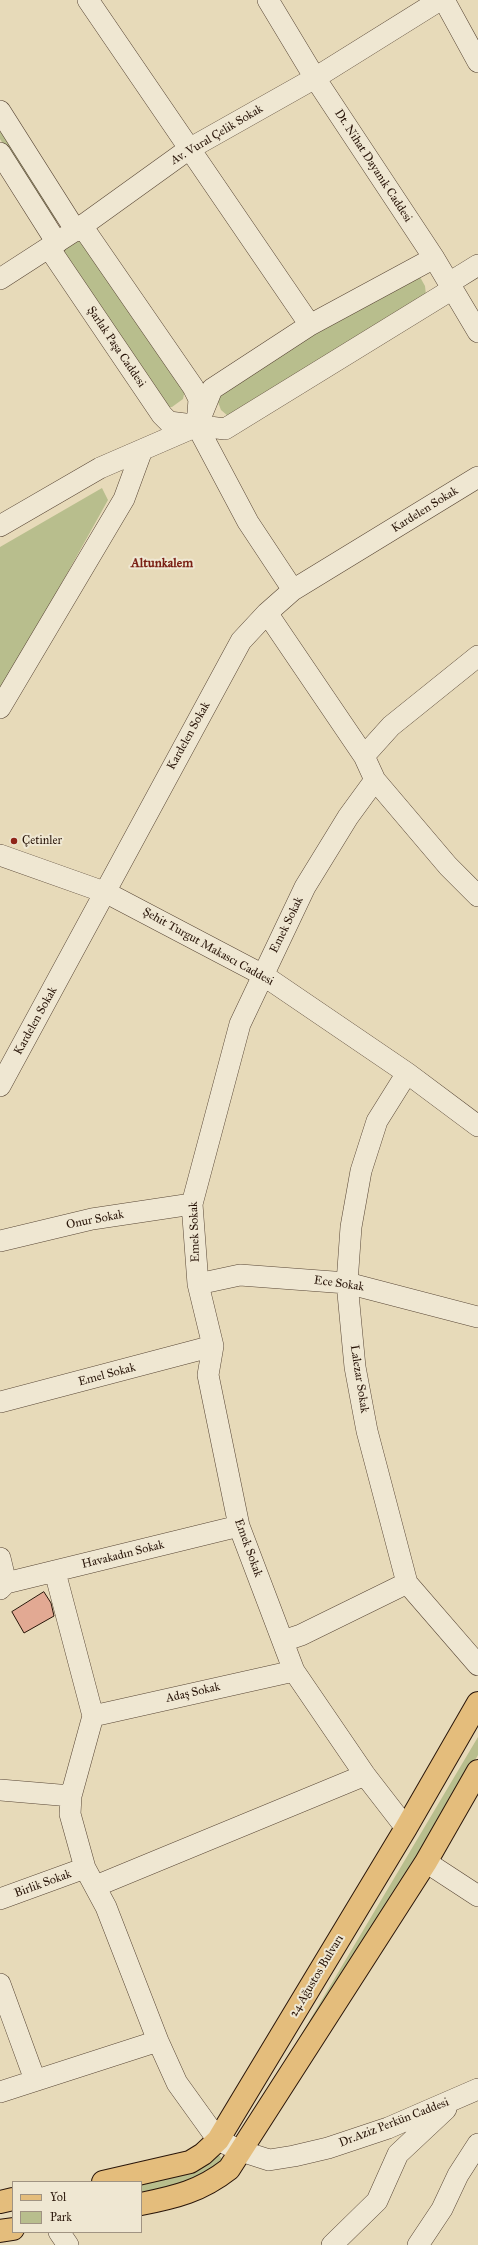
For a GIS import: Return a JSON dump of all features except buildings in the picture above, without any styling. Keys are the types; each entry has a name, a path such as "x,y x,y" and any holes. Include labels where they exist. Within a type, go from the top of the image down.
{"main road":[{"name":"24 Ağustos Bulvarı","path":"106,2181 190,2162 203,2154 218,2140 406,1828 478,1703"},
{"path":"142,2204 166,2199 201,2188 229,2169 426,1862 478,1770"},
{"path":"0,2202 12,2199"},
{"path":"0,2231 12,2229"}],"street":[{"path":"88,0 310,325"},
{"name":"Dt. Nihat Dayanık Caddesi","path":"268,0 315,78 434,258 478,332"},
{"name":"Av. Vural Çelik Sokak","path":"0,279 79,229 189,149 315,78 440,0"},
{"path":"444,0 478,62"},
{"path":"0,112 79,229 193,387 199,399 197,426 248,522 293,590"},
{"name":"Şarlak Paşa Caddesi","path":"0,153 53,246 162,415 169,422 225,429 450,286 478,266"},
{"path":"1,523 100,468 197,426 212,389 310,325 434,258"},
{"path":"0,708 124,499 142,450"},
{"name":"Kardelen Sokak","path":"0,1086 107,893 242,642 267,612 293,590 478,477"},
{"path":"267,612 364,756 375,780 448,866 478,896"},
{"path":"364,756 391,726 478,656"},
{"name":"Emek Sokak","path":"375,780 348,817 305,887 240,1024 192,1204 198,1284 213,1346 208,1374 239,1526 294,1670 365,1775 406,1828"},
{"name":"Şehit Turgut Makascı Caddesi","path":"0,855 107,893 263,975 407,1073 478,1126"},
{"name":"Lalezar Sokak","path":"407,1073 377,1121 361,1171 351,1227 347,1283 355,1367 363,1410 407,1583 478,1665"},
{"name":"Onur Sokak","path":"0,1241 92,1219 192,1204"},
{"name":"Ece Sokak","path":"198,1284 240,1275 347,1283 478,1317"},
{"name":"Emel Sokak","path":"0,1402 213,1346"},
{"name":"Havakadın Sokak","path":"3,1586 239,1526"},
{"path":"0,1558 3,1586"},
{"path":"55,1572 93,1716 71,1796 70,1814 85,1868 106,1907 158,2041 177,2083 218,2140"},
{"path":"283,1641 301,1635 407,1583"},
{"name":"Adaş Sokak","path":"93,1716 294,1670"},
{"path":"96,1886 365,1775"},
{"path":"0,1790 71,1796"},
{"path":"426,1862 478,1896"},
{"name":"Birlik Sokak","path":"0,1899 85,1868"},
{"path":"0,1984 35,2080"},
{"path":"0,2092 158,2041"},
{"name":"Dr.Aziz Perkün Caddesi","path":"218,2140 241,2151 269,2160 328,2148 388,2128 456,2100 478,2089"},
{"path":"332,2245 377,2201 398,2154 456,2100"},
{"path":"418,2245 442,2209 458,2175 478,2144"},
{"path":"60,2233 68,2245"}],"green space":[{"path":"0,127 59,219 53,223 0,139"},
{"path":"79,239 185,390 183,399 172,407 167,407 63,251"},
{"path":"409,273 420,277 425,286 426,295 228,416 221,410 216,397"},
{"path":"102,488 108,500 0,694 0,547"},
{"path":"478,1737 478,1755 409,1870 241,2136"},
{"path":"219,2155 225,2162 191,2182 142,2193 142,2184 182,2174"}],"place":[{"name":"Çetinler","path":"14,841"}],"district":[{"name":"Altunkalem","path":"162,564"}]}
